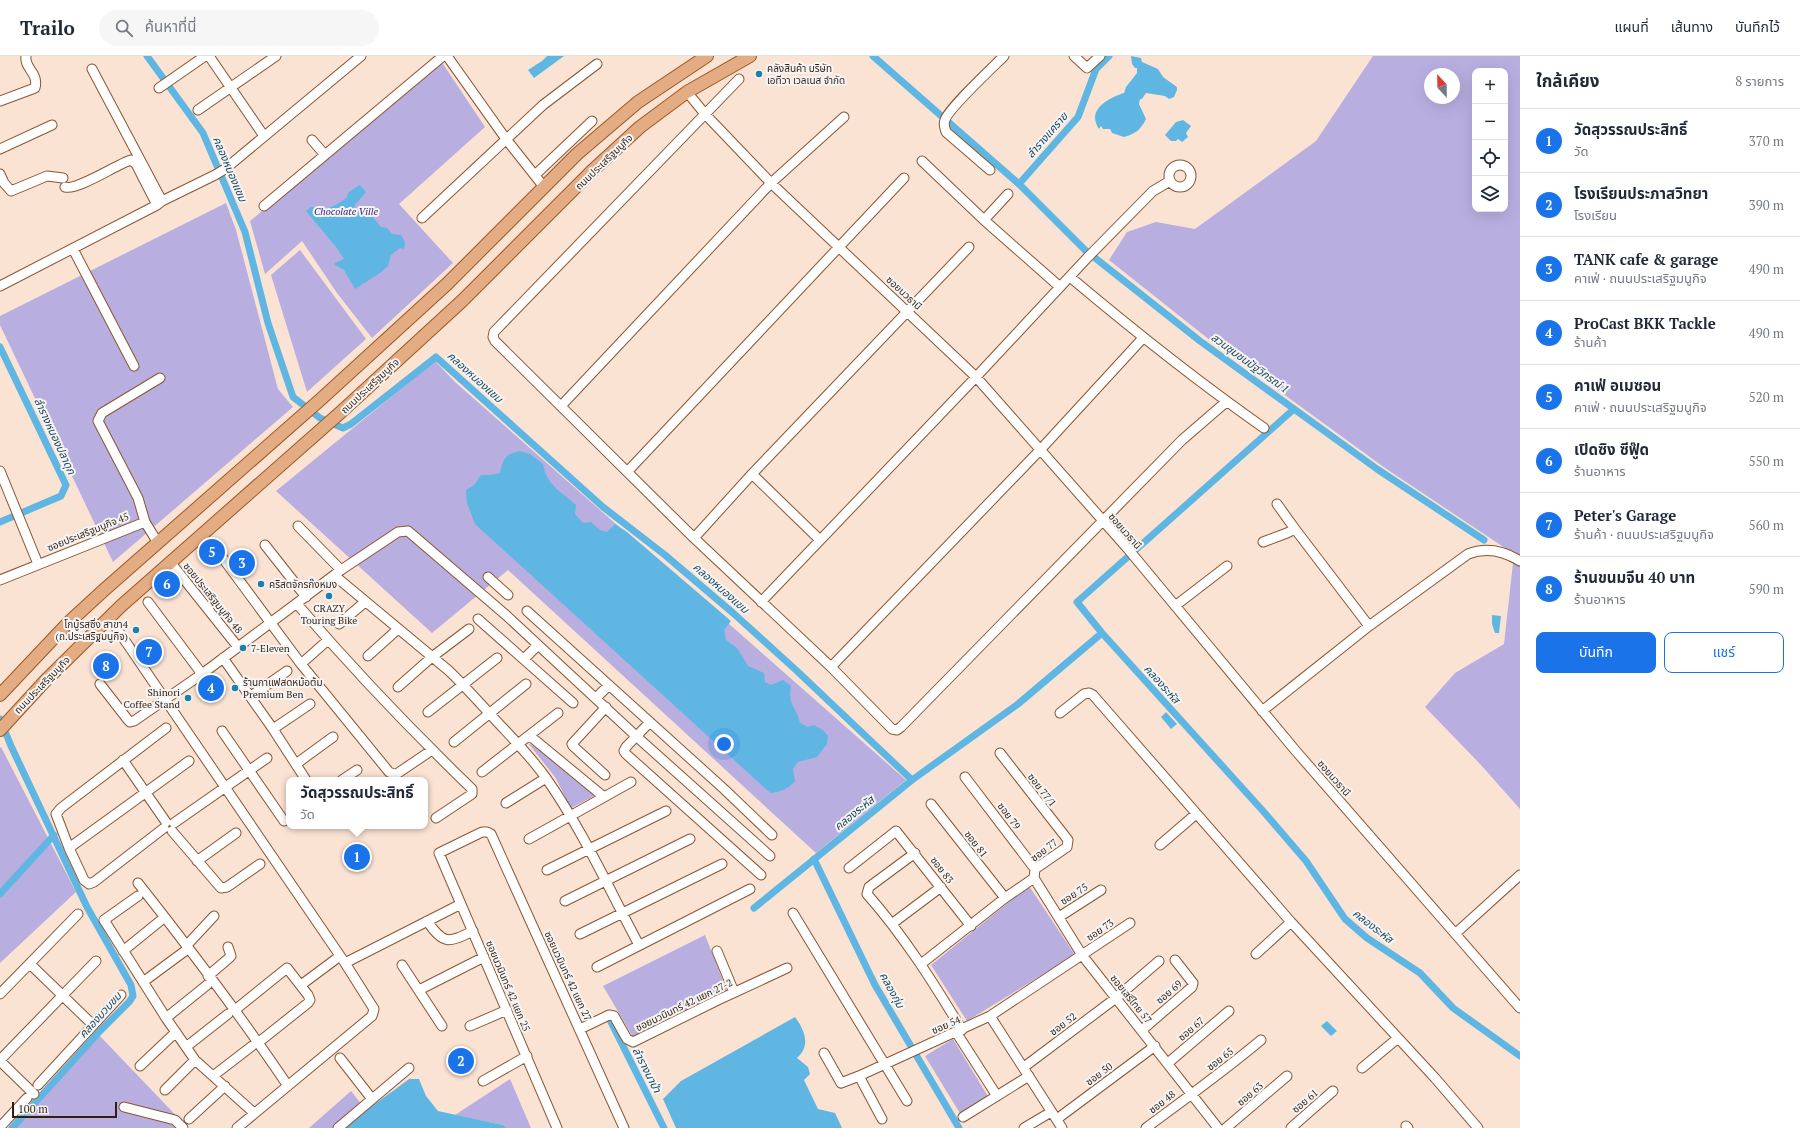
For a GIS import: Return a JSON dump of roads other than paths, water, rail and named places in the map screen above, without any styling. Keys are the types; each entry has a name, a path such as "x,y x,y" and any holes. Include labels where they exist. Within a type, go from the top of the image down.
{"main road":[{"path":"3,691 67,624 320,400 445,286 577,154 638,102 707,56"},
{"name":"ถนนประเสริฐมนูกิจ","path":"0,730 20,706 120,606 171,563 341,412 462,301 592,171 640,127 687,92 750,56"},
{"path":"445,286 462,301"}],"street":[{"path":"0,101 34,88 35,75 26,63 26,56"},
{"path":"162,86 205,56"},
{"path":"209,56 264,136"},
{"path":"198,110 276,56"},
{"path":"0,286 215,175 361,56"},
{"path":"264,206 443,56"},
{"path":"447,56 506,139 544,187"},
{"path":"990,170 946,132 944,125 945,120 972,87 1004,56"},
{"path":"1074,56 1088,68 1100,56"},
{"path":"422,218 543,105 597,64"},
{"path":"92,69 159,203"},
{"path":"739,79 494,332 493,337 495,341 694,538 831,667 892,729 897,730 901,727 1182,440 1226,402"},
{"name":"ซอยนวธานี","path":"687,92 705,114 770,183 976,377 1041,449 1130,552 1262,711 1520,1007"},
{"path":"561,406 770,183 844,117"},
{"path":"535,175 592,121"},
{"path":"0,149 52,125"},
{"path":"312,140 325,155"},
{"path":"0,174 2,184 11,191 47,176 64,182 131,160 136,164 159,203"},
{"path":"922,161 984,220 1060,287"},
{"path":"628,471 904,178"},
{"path":"761,602 1152,191 1170,181"},
{"path":"984,220 1008,194"},
{"path":"694,538 752,474 969,247"},
{"path":"73,249 134,366"},
{"path":"1070,277 1143,338 1226,402 1264,428"},
{"path":"831,667 1041,449 1143,338"},
{"path":"145,522 138,498 98,421 102,413 160,378"},
{"path":"0,471 2,482 14,505 38,564"},
{"path":"752,474 820,540"},
{"path":"1277,504 1369,626"},
{"name":"ซอยประเสริฐมนูกิจ 45","path":"0,580 145,522 158,543"},
{"path":"298,526 365,602 464,685 489,714 519,744 546,778 569,816 639,945"},
{"path":"1262,542 1287,533 1295,528"},
{"path":"100,684 130,722 138,719 202,674 338,573 398,532 403,530 408,531 488,600 636,736 770,856"},
{"path":"265,545 306,597"},
{"path":"1262,711 1369,626 1468,554 1476,551 1491,549 1520,561"},
{"path":"219,553 301,664 392,774 398,773 432,750"},
{"name":"ซอยประเสริฐมนูกิจ 48","path":"171,563 238,647"},
{"path":"1175,606 1227,566"},
{"path":"488,577 508,595"},
{"path":"488,600 500,588"},
{"path":"148,602 202,674"},
{"path":"339,624 365,602"},
{"path":"297,604 328,640 473,792 436,818"},
{"path":"528,611 724,789 772,835"},
{"path":"478,619 573,703"},
{"path":"530,638 542,625"},
{"path":"115,626 343,960 372,1005 374,1013 237,1128"},
{"path":"368,656 398,629"},
{"path":"398,687 432,657 469,629"},
{"path":"301,664 328,640"},
{"path":"524,659 538,645"},
{"path":"223,658 274,729 304,777"},
{"path":"428,712 497,658"},
{"path":"251,696 287,671"},
{"path":"454,742 526,684"},
{"path":"596,698 609,684"},
{"path":"1060,713 1084,694 1089,693 1093,695 1291,922 1398,1038 1478,1128"},
{"path":"274,729 310,704"},
{"path":"605,775 572,744 606,707"},
{"path":"482,772 558,713"},
{"path":"650,722 626,748 624,751 626,754 761,874"},
{"path":"166,728 58,811 56,817 86,883 92,883 169,826 268,758"},
{"path":"222,731 284,821"},
{"path":"530,736 604,797"},
{"path":"296,764 333,737"},
{"name":"ซอย 77/1","path":"1000,753 1068,840"},
{"path":"123,760 169,826 221,888 227,887 260,864"},
{"path":"69,848 189,761"},
{"path":"346,777 357,770"},
{"name":"ซอย 79","path":"965,777 1034,873"},
{"path":"506,803 546,778"},
{"path":"529,839 631,782"},
{"name":"ซอย 81","path":"931,804 1005,898"},
{"path":"547,870 666,811"},
{"path":"1160,845 1196,814"},
{"name":"ซอยนวมินทร์ 42 แยก 25","path":"491,834 482,832 439,853 557,1128"},
{"name":"ซอย 83","path":"849,868 894,832 899,833 971,926"},
{"path":"197,861 236,833"},
{"name":"ซอยนวมินทร์ 42 แยก 27","path":"491,834 624,1128"},
{"path":"565,901 690,839"},
{"name":"ซอย 77","path":"921,964 971,926 1067,847 1068,840"},
{"path":"915,853 867,890 867,894 893,923 921,964 997,1096"},
{"path":"580,934 722,864"},
{"name":"ซอยเสรีไทย 57","path":"1034,873 1082,955 1218,1128"},
{"path":"1456,933 1520,875"},
{"path":"138,883 231,1012 288,1086"},
{"path":"893,923 941,887"},
{"path":"596,967 750,889"},
{"name":"ซอย 75","path":"1059,917 1101,890"},
{"path":"138,896 104,920 166,1018 195,1060 254,1114"},
{"path":"301,985 343,960 461,904"},
{"path":"793,913 907,1102"},
{"path":"0,994 78,914"},
{"path":"143,982 186,948 214,916"},
{"path":"427,921 437,935 445,940 457,939 473,931"},
{"path":"123,951 160,922"},
{"path":"1256,954 1291,922"},
{"name":"ซอย 73","path":"1082,955 1130,923"},
{"path":"166,1018 208,980 231,956 228,948"},
{"path":"717,951 734,992"},
{"name":"ซอย 54","path":"824,1053 841,1083 990,1016 1082,955"},
{"path":"419,990 484,957"},
{"name":"ซอย 69","path":"1142,1030 1192,987 1193,983 1175,960"},
{"path":"0,1127 30,1096 0,1061 96,961"},
{"name":"ซอย 52","path":"1024,1067 1116,998 1159,961"},
{"path":"30,964 93,1025"},
{"path":"402,965 442,1026"},
{"path":"186,1047 287,968 310,998 308,1003 213,1076"},
{"name":"ซอยนวมินทร์ 42 แยก 27-2","path":"580,1029 609,1015 614,1016 627,1039 633,1042 734,992 787,968"},
{"path":"38,1085 121,995"},
{"path":"470,1026 507,1010"},
{"name":"ซอย 67","path":"1168,1063 1229,1011"},
{"path":"990,1016 1062,1128"},
{"path":"140,1066 176,1032"},
{"path":"1362,1068 1398,1038"},
{"name":"ซอย 65","path":"1192,1093 1222,1072 1261,1040"},
{"name":"ซอย 50","path":"1024,1128 1054,1115 1154,1046"},
{"path":"483,1082 526,1056"},
{"path":"340,1058 372,1099"},
{"path":"164,1090 195,1060"},
{"path":"338,1128 409,1068"},
{"path":"859,1076 882,1120"},
{"path":"963,1117 1028,1076"},
{"name":"ซอย 63","path":"1226,1128 1287,1076"},
{"path":"189,1119 225,1086"},
{"name":"ซอย 61","path":"1291,1128 1333,1091"},
{"name":"ซอย 48","path":"1146,1128 1192,1093"},
{"path":"124,1107 175,1120 183,1128"}],"water":[{"path":"547,56 564,56 534,78 528,70"},
{"path":"1131,56 1141,58 1142,62 1158,69 1163,77 1177,87 1177,90 1174,97 1169,99 1165,96 1146,93 1142,99 1140,99 1139,104 1146,119 1138,131 1124,137 1112,133 1110,129 1103,129 1101,126 1099,129 1095,116 1097,111 1106,102 1124,93 1126,87 1137,73 1137,68 1135,68 1132,64"},
{"path":"1183,120 1191,126 1186,133 1188,137 1182,142 1178,139 1176,141 1171,141 1165,135 1176,122"},
{"path":"360,185 366,192 355,205 354,210 371,215 381,227 387,228 392,234 401,235 405,242 404,249 400,248 391,255 388,266 355,289 344,270 335,265 335,263 344,259 306,211 311,207 326,209 336,205 346,198 349,192"},
{"path":"520,451 530,454 543,464 548,478 555,488 576,505 575,514 583,523 591,522 600,530 607,532 615,524 627,532 731,621 724,630 726,640 737,648 748,666 764,673 765,682 771,685 783,680 791,686 790,698 800,723 808,727 814,725 823,730 828,736 827,744 817,757 798,762 793,769 795,781 790,786 771,793 767,790 475,524 467,503 466,490 474,485 481,475 500,473 502,464 506,458 511,454"},
{"path":"1492,615 1501,616 1499,633 1495,633 1492,624"},
{"path":"1166,712 1177,724 1171,729 1161,717"},
{"path":"795,1017 802,1027 805,1038 804,1048 797,1058 808,1067 810,1074 804,1080 818,1109 835,1113 842,1128 676,1128 663,1099 681,1081"},
{"path":"1327,1021 1337,1031 1331,1036 1321,1026"},
{"path":"409,1079 419,1079 426,1096 438,1111 503,1125 506,1128 345,1128"}],"waterway":[{"name":"คลองหนองแขม","path":"147,56 203,133 245,232 268,323 293,397 320,418 343,428 351,424 436,357 603,507 665,555 733,613 797,671 912,780"},
{"name":"สวนชุมชนปัฐวิกรณ์ 1","path":"873,56 1019,184 1085,250 1200,341 1377,469 1484,540"},
{"name":"ลำรางแคราย","path":"1019,184 1078,117 1096,69 1109,56"},
{"name":"ลำรางหนองปลาดุก","path":"0,347 66,485 61,496 0,522"},
{"path":"1102,633 1077,602 1294,409"},
{"name":"คลองระหัส","path":"754,908 912,780 1018,704 1102,633 1263,811 1306,861 1345,919 1367,938 1420,973 1453,1008 1520,1056"},
{"name":"คลองบวบขม","path":"0,719 11,746 87,907 131,985 133,996 12,1128"},
{"name":"คลองบวบขม","path":"0,894 54,835"},
{"name":"คลองกุ่ม","path":"814,859 875,985 959,1128"},
{"name":"ลำรางนาป่า","path":"611,1022 664,1128"}],"place":[{"name":"คลังสินค้า บริษัท เอทีวา เวลเนส จำกัด","path":"759,74"},
{"name":"คาเฟ่ อเมซอน","path":"212,552"},
{"name":"TANK cafe & garage","path":"242,563"},
{"name":"เปิดซิง ซีฟู๊ด","path":"167,584"},
{"name":"คริสตจักรก๊งหมง","path":"261,584"},
{"name":"CRAZY Touring Bike","path":"329,596"},
{"name":"โกบู้รสซิ่ง สาขา4 (ถ.ประเสริฐมนูกิจ)","path":"136,630"},
{"name":"7-Eleven","path":"243,648"},
{"name":"Peter's Garage","path":"149,652"},
{"name":"ร้านขนมจีน 40 บาท","path":"106,666"},
{"name":"ProCast BKK Tackle","path":"211,688"},
{"name":"ร้านกาแฟสดหม้อต้ม Premium Ben","path":"235,688"},
{"name":"Shinori Coffee Stand","path":"188,698"},
{"name":"วัดสุวรรณประสิทธิ์","path":"357,857"},
{"name":"โรงเรียนประภาสวิทยา","path":"461,1061"}],"park label":[{"name":"Chocolate Ville","path":"346,211"}]}
